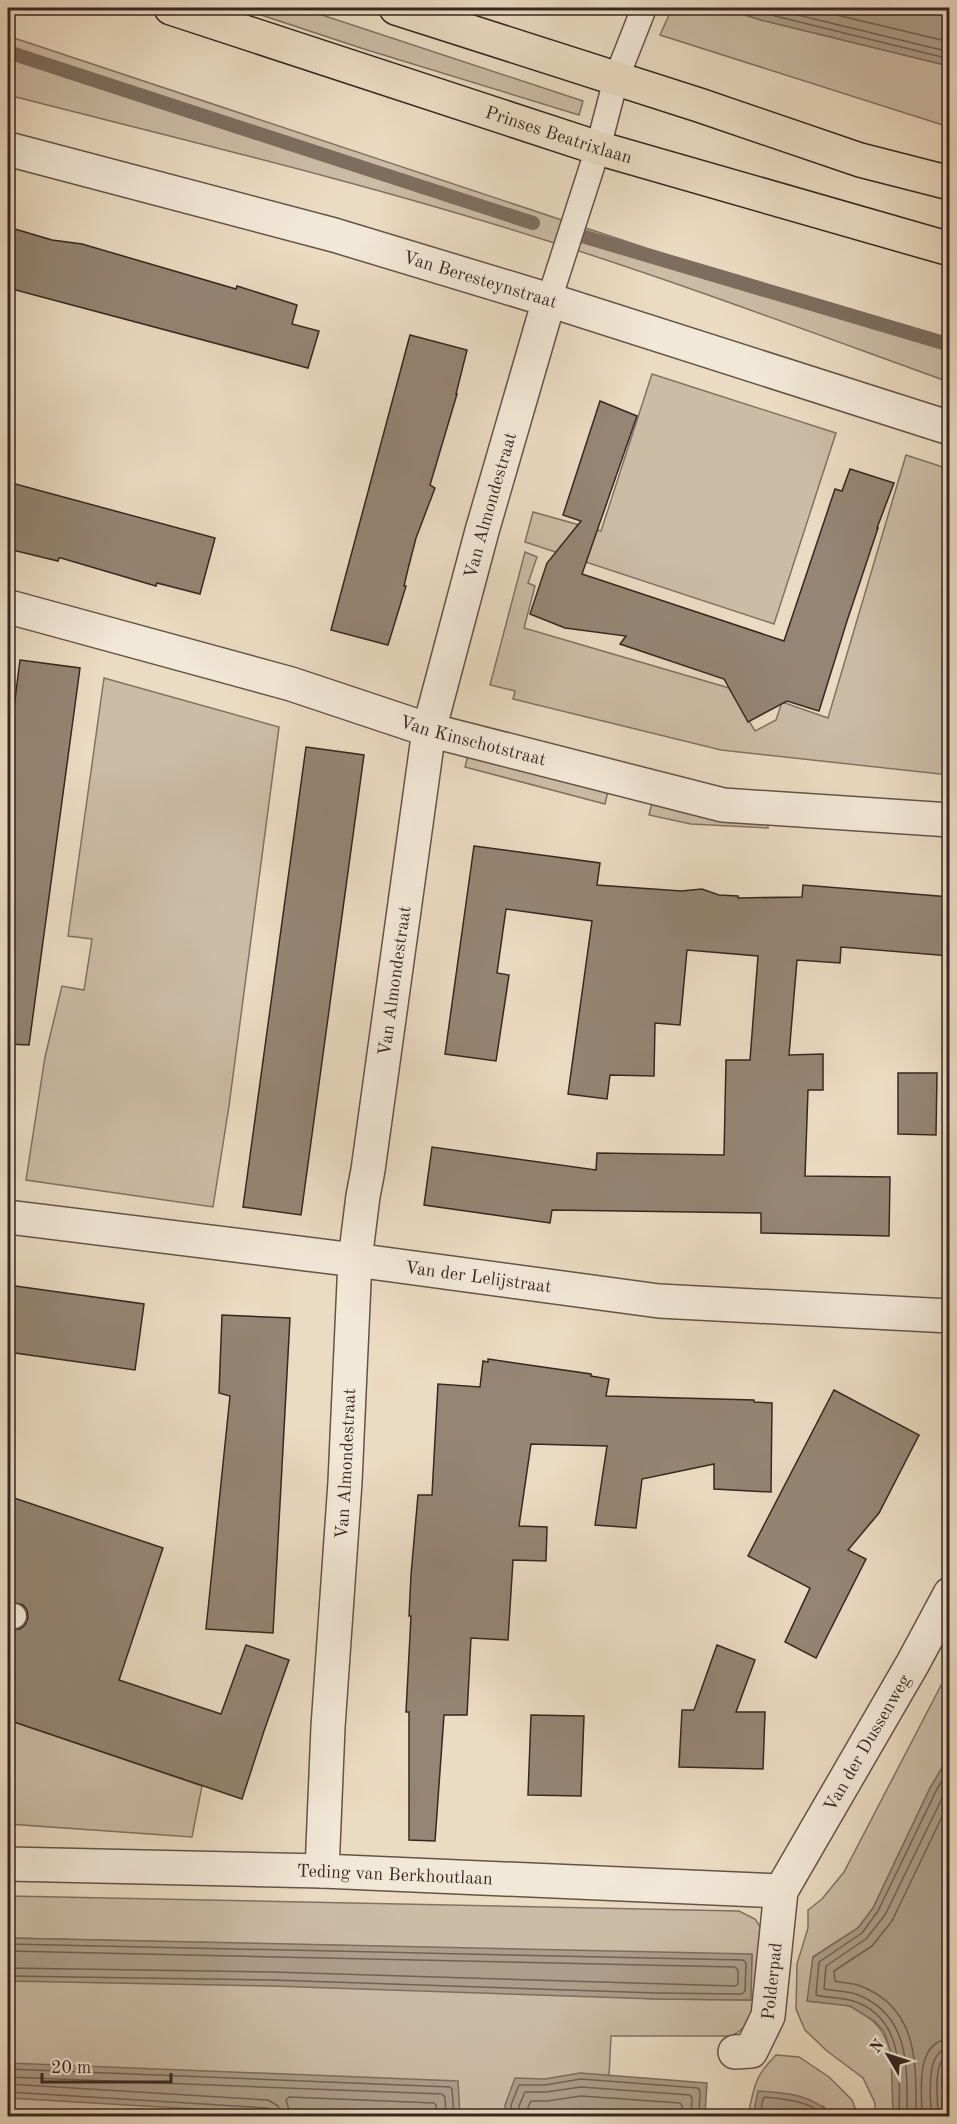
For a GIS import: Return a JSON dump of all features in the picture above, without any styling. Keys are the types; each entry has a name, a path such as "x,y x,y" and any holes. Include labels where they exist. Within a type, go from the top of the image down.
{"main road":[{"name":"Prinses Beatrixlaan","path":"171,8 598,148 950,249"},
{"path":"396,8 860,160 950,183"}],"street":[{"name":"Van Beresteynstraat","path":"8,149 334,235 549,300 950,428"},
{"name":"Van Almondestraat","path":"322,1871 328,1727 345,1482 355,1260 393,1003 429,730 482,531 549,300"},
{"name":"Van Kinschotstraat","path":"8,609 13,608 291,684 429,730 723,805 950,820"},
{"name":"Van der Lelijstraat","path":"8,1217 659,1301 950,1316"},
{"name":"Van der Dussenweg","path":"782,1891 950,1594"},
{"name":"Teding van Berkhoutlaan","path":"8,1864 322,1871 782,1891"},
{"name":"Polderpad","path":"735,2052 752,2051 768,2016 782,1891"}],"lane":[{"name":"Van Almondestraat","path":"549,300 598,148 616,79 644,8"}],"shaded area":[{"path":"240,8 301,8 583,101 579,115 364,49"},
{"path":"672,8 723,8 761,20 949,66 949,127 660,35"},
{"path":"8,36 649,249 949,338 949,382 649,274 481,220 279,164 8,95"},
{"path":"652,374 836,433 774,624 525,542 533,512 601,531"},
{"path":"906,455 949,469 949,568 942,592 950,595 949,775 721,750 513,699 515,691 490,685 525,552 537,557 528,583 535,586 524,628 729,688 755,731 776,720 782,702 828,718"},
{"path":"104,678 279,727 229,1106 213,1207 26,1180 45,1057 62,986 84,990 92,939 68,936"},
{"path":"469,751 609,787 605,804 465,767"},
{"path":"653,799 768,813 768,828 691,824 649,815"},
{"path":"949,1670 949,1756 930,1788 873,1908 858,1928 813,1957 808,2001 855,2008 879,2027 890,2050 893,2076 893,2116 875,2116 875,2103 863,2078 827,2051 805,2030 796,2009 797,1964 808,1928 808,1910 822,1899 844,1872"},
{"path":"8,1720 202,1786 192,1837 8,1824"},
{"path":"8,1896 739,1911 755,1919 766,1935 764,2003 749,2024 732,2036 611,2036 607,2116 8,2116 8,1969 657,1999 750,2000 752,1955 8,1938"},
{"path":"776,2055 799,2057 829,2077 852,2100 858,2116 832,2116 823,2106 755,2106 755,2116 748,2116 759,2076"}],"water":[{"path":"723,8 949,8 949,66 761,20"},
{"path":"949,1756 950,2045 944,2076 944,2116 893,2116 891,2053 884,2031 874,2021 850,2006 807,2001 813,1957 858,1928 873,1908 930,1788"},
{"path":"8,1938 752,1954 751,2000 8,1981"},
{"path":"8,2063 458,2081 460,2116 316,2116 8,2098"},
{"path":"580,2073 707,2083 705,2116 506,2116 505,2105 515,2078 545,2079"},
{"path":"758,2091 789,2094 808,2099 832,2116 755,2116"}],"building":[{"path":"8,227 52,240 82,244 236,289 237,286 297,305 292,324 319,331 308,368 8,288"},
{"path":"410,335 467,350 457,394 430,485 435,488 416,538 404,586 406,586 388,645 331,630"},
{"path":"600,401 637,416 582,574 784,641 835,489 842,491 850,469 894,483 877,528 819,711 787,701 748,722 724,679 620,644 626,636 565,628 530,614 547,563 581,521 563,515"},
{"path":"8,482 215,538 200,594 157,583 156,586 61,558 58,561 8,549"},
{"path":"20,660 80,668 29,1045 8,1044 8,755"},
{"path":"306,747 364,755 301,1215 243,1207"},
{"path":"474,846 600,863 597,885 681,891 702,889 719,895 738,896 738,898 802,897 803,885 950,897 950,956 841,947 840,963 797,960 789,1055 823,1054 823,1090 808,1090 805,1176 890,1177 889,1236 761,1233 761,1213 552,1210 550,1223 424,1205 432,1147 596,1170 597,1153 724,1155 726,1060 750,1060 758,956 687,950 680,1025 655,1023 654,1076 610,1075 607,1099 568,1094 592,921 506,909 497,973 509,975 496,1061 445,1054"},
{"path":"898,1073 937,1073 936,1135 898,1134"},
{"path":"8,1285 144,1304 135,1370 8,1352"},
{"path":"222,1315 290,1318 273,1633 206,1629 230,1396 219,1393"},
{"path":"488,1359 591,1374 591,1376 609,1379 606,1396 754,1400 754,1402 772,1403 771,1492 714,1489 714,1464 642,1479 636,1528 595,1525 607,1446 531,1444 519,1526 547,1527 546,1561 513,1560 508,1640 471,1638 467,1715 444,1715 435,1841 409,1840 409,1712 406,1712 411,1575 418,1495 432,1495 438,1384 480,1387 483,1361 488,1362"},
{"path":"834,1390 919,1435 879,1513 848,1550 866,1559 816,1658 785,1642 810,1588 748,1556"},
{"path":"8,1496 163,1548 119,1680 221,1714 246,1645 289,1660 242,1799 8,1720 8,1629 20,1629 28,1618 27,1610 23,1605 8,1601"},
{"path":"717,1645 755,1660 736,1712 765,1712 763,1769 679,1767 682,1710 694,1710"},
{"path":"531,1715 584,1716 581,1796 528,1795"}],"waterway":[{"path":"8,52 533,223"},
{"path":"582,236 950,345"}]}
